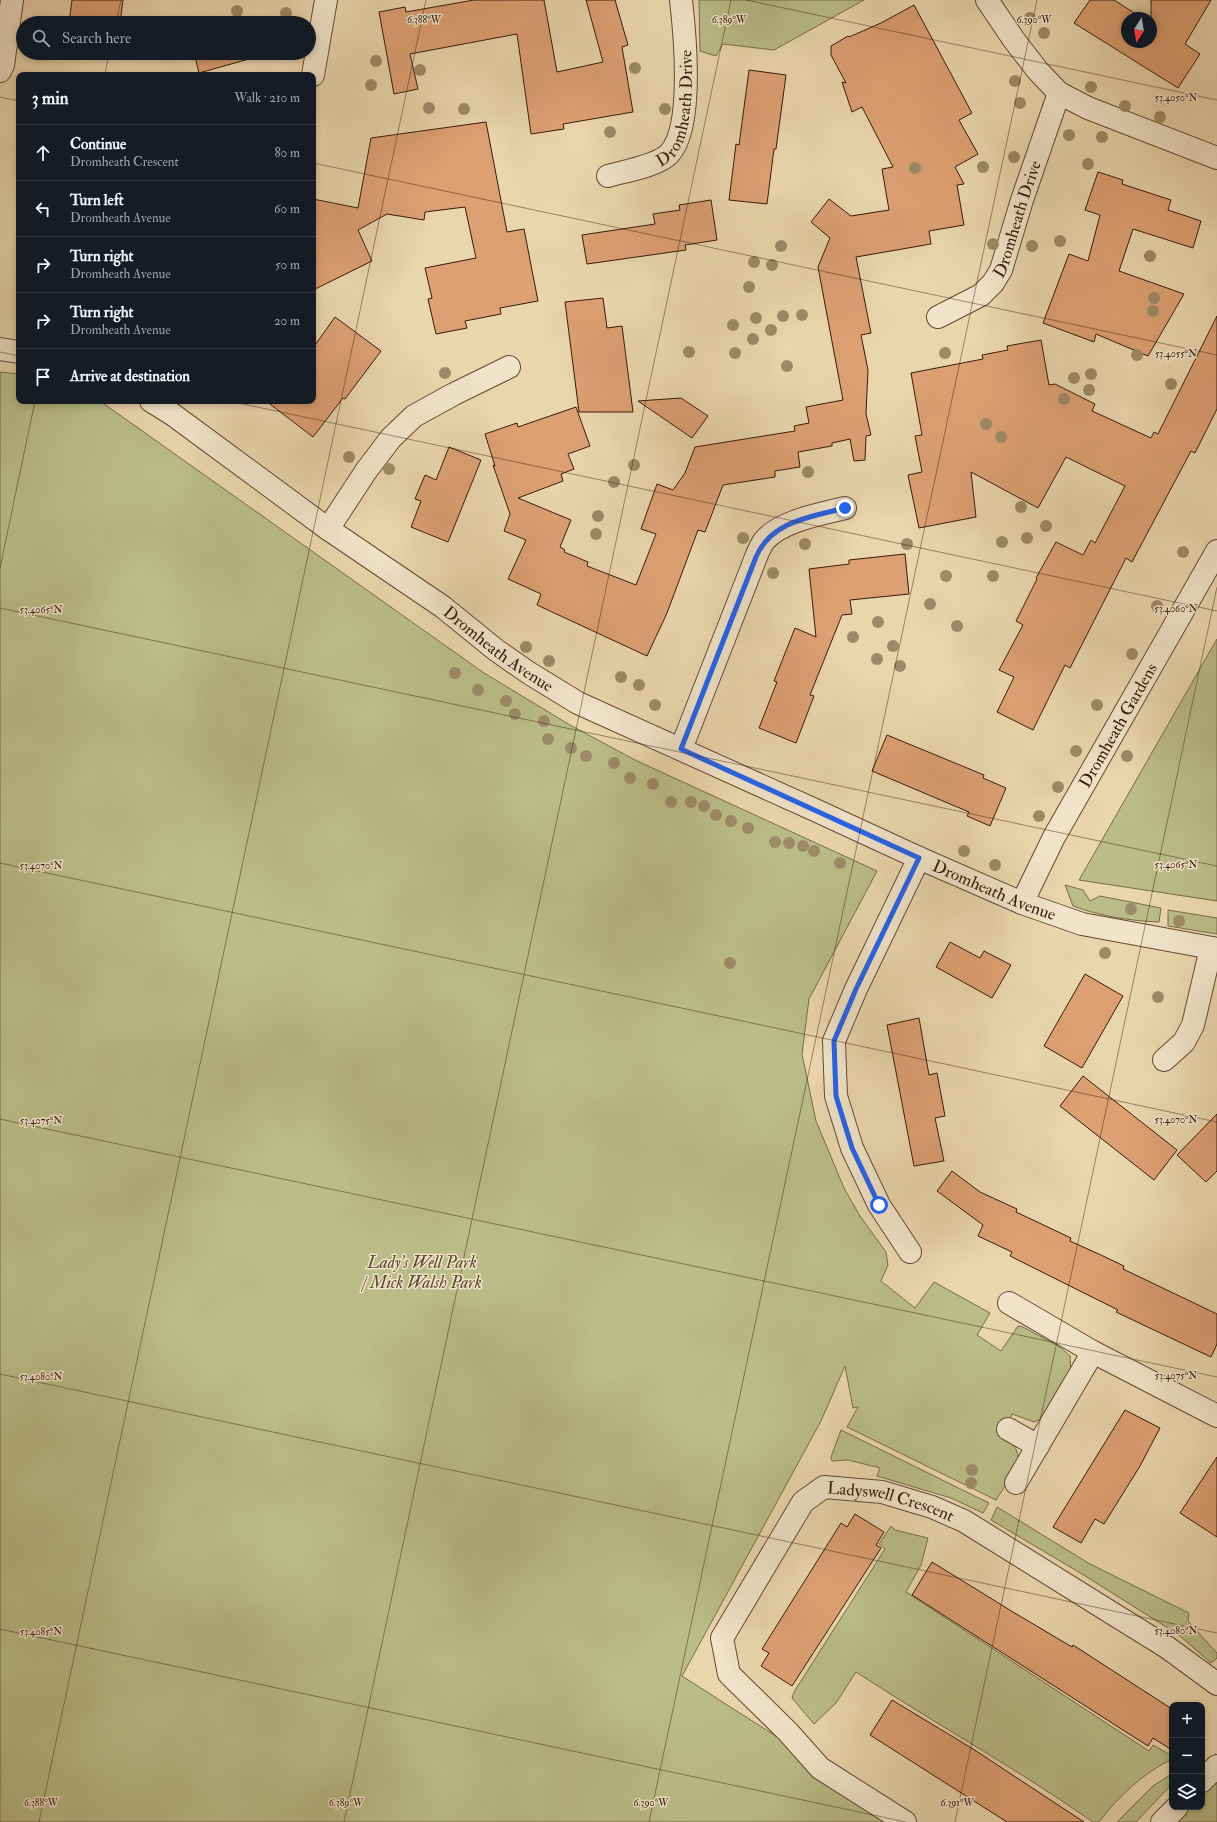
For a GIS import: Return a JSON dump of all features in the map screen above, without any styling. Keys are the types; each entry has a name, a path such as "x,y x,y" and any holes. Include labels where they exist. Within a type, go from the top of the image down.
{"street":[{"path":"7,72 12,0"},
{"path":"316,58 326,0"},
{"name":"Dromheath Drive","path":"608,176 653,163 668,154 678,139 682,127 684,108 685,59 681,0"},
{"path":"987,0 1038,71 1059,92 1088,108 1217,158"},
{"path":"314,72 316,60"},
{"name":"Dromheath Drive","path":"938,317 981,295 993,283 1001,270 1022,200 1059,92"},
{"path":"0,349 16,352"},
{"path":"328,529 366,471 391,438 414,416 454,394 509,367"},
{"name":"Dromheath Avenue","path":"156,404 172,414 328,529 443,607 496,650 536,678 578,703 919,858 1022,903 1082,924 1214,948 1193,1025 1184,1042 1164,1060"},
{"path":"681,749 764,540 773,532 787,524 845,508"},
{"name":"Dromheath Gardens","path":"1022,903 1054,837 1217,551"},
{"path":"910,1252 879,1205 852,1148 836,1096 834,1041 856,989 919,858"},
{"path":"1009,1303 1093,1352 1217,1416"},
{"path":"1016,1483 1093,1352"},
{"path":"1008,1429 1038,1446"},
{"name":"Ladyswell Crescent","path":"905,1822 820,1768 788,1732 729,1674 722,1638 803,1502 824,1487 882,1492 932,1507 964,1521 1168,1648 1217,1684"},
{"path":"1205,1778 1217,1766"},
{"path":"1162,1822 1174,1810"}],"green space":[{"path":"699,0 864,0 774,50 723,44 716,56 700,51"},
{"name":"Lady's Well Park / Mick Walsh Park","path":"0,372 16,374 16,404 104,404 484,673 570,725 635,760 877,871 809,999 802,1054 816,1121 844,1188 860,1216 886,1252 888,1265 881,1281 915,1308 934,1282 990,1313 977,1335 1001,1351 1018,1326 1023,1327 1060,1347 1070,1356 1071,1374 1045,1417 1034,1422 1012,1414 1002,1437 1015,1447 1018,1457 1017,1463 1011,1477 996,1500 847,1427 858,1407 853,1408 845,1366 821,1421 682,1676 910,1822 0,1822"},
{"path":"1217,639 1217,901 1079,880"},
{"path":"1065,885 1083,890 1090,901 1100,896 1161,908 1159,922 1115,917 1094,913 1073,906"},
{"path":"1168,910 1217,918 1217,934 1168,926"},
{"path":"841,1430 989,1503 983,1513 951,1498 877,1476 880,1468 848,1460 832,1461 831,1457"},
{"path":"997,1507 1090,1564 1189,1613 1188,1621 1217,1653 1217,1658 1211,1663 1179,1635 1082,1574 991,1520"},
{"path":"891,1526 895,1530 928,1538 921,1565 906,1592 1149,1751 1153,1745 1169,1754 1169,1761 1132,1786 1099,1822 1093,1822 1005,1764 856,1672 836,1703 814,1724 792,1698 794,1692 885,1549 879,1544"},
{"path":"1217,1757 1217,1822 1152,1822 1169,1809 1205,1810 1205,1769"},
{"path":"1169,1776 1169,1787 1136,1822 1117,1822 1153,1786"}],"building":[{"path":"72,0 123,0 121,16 70,16"},
{"path":"474,0 544,0 557,72 603,62 586,0 615,0 628,45 622,47 633,112 563,124 564,129 531,134 517,34 410,54 418,89 394,94 379,12 405,7 406,12"},
{"path":"1090,0 1114,0 1133,12 1121,12 1121,48 1157,48 1157,12 1151,12 1151,0 1211,0 1185,44 1200,54 1178,88 1074,23"},
{"path":"914,5 972,113 959,120 978,154 955,167 964,184 957,185 964,225 929,231 931,244 856,257 871,333 861,335 868,370 866,414 871,435 866,436 865,460 854,461 850,439 832,443 832,446 798,452 800,467 775,471 775,477 723,485 705,532 698,530 667,613 647,656 537,605 541,594 508,579 526,540 504,531 510,514 493,465 495,466 485,434 517,423 518,427 576,407 590,446 568,454 574,469 561,474 563,481 518,498 571,520 560,547 565,550 564,552 588,562 587,566 636,585 656,534 641,529 657,484 673,490 685,473 695,447 795,431 794,426 809,423 806,407 843,400 818,267 830,238 811,222 829,199 851,216 889,210 882,169 893,167 862,107 852,112 842,82 846,83 831,55 831,46 848,36 849,37 881,23"},
{"path":"196,60 245,60 203,72 199,72"},
{"path":"749,70 786,75 767,204 729,200 736,144 739,145"},
{"path":"486,122 507,232 524,229 538,301 500,308 501,314 465,321 467,328 436,334 428,299 432,298 425,268 476,258 465,207 425,212 424,220 387,214 358,230 372,261 316,289 316,200 358,208 371,138"},
{"path":"1098,172 1123,180 1122,184 1171,200 1168,210 1201,221 1193,248 1133,229 1119,271 1184,294 1148,356 1096,334 1094,342 1043,323 1069,254 1088,261 1100,215 1085,210"},
{"path":"711,200 717,240 685,245 686,250 587,264 582,235 655,224 653,214 680,210 679,205"},
{"path":"603,298 607,328 622,326 633,412 579,412 565,302"},
{"path":"1217,316 1217,409 1195,453 1191,451 1132,562 1126,558 1070,668 1065,665 1033,730 997,712 1014,677 999,670 1023,625 1016,621 1037,579 1036,578 1056,542 1083,555 1091,540 1095,543 1125,486 1066,457 1038,508 971,472 976,517 919,528 908,475 922,472 915,436 922,435 911,373 983,359 982,355 1008,350 1007,346 1041,340 1049,385 1055,384 1095,404 1092,411 1151,438 1154,432 1158,434"},
{"path":"335,317 381,351 345,399 343,398 313,437 270,404 316,404 316,344"},
{"path":"681,398 708,416 692,438 638,401"},
{"path":"449,447 481,460 448,542 411,527 421,501 415,499 425,475 436,480"},
{"path":"905,554 909,594 850,600 852,614 842,615 810,695 814,696 796,743 759,728 777,682 774,681 795,628 816,637 809,569 849,564 849,560"},
{"path":"887,735 984,775 983,778 1006,788 990,826 967,816 969,812 872,771"},
{"path":"950,942 980,958 984,951 1011,965 992,998 936,967"},
{"path":"1085,974 1123,996 1082,1068 1044,1046"},
{"path":"919,1018 929,1075 937,1073 945,1116 935,1118 944,1161 914,1166 887,1025"},
{"path":"1083,1076 1177,1150 1154,1180 1060,1106"},
{"path":"1217,1114 1217,1171 1206,1182 1177,1155"},
{"path":"952,1171 980,1192 1017,1209 1016,1212 1071,1238 1070,1241 1124,1266 1123,1269 1217,1314 1217,1344 1211,1357 1116,1312 1118,1310 1010,1256 1012,1252 978,1236 983,1225 937,1191"},
{"path":"1125,1410 1160,1428 1140,1466 1104,1524 1095,1519 1081,1543 1053,1527"},
{"path":"1217,1457 1217,1537 1180,1513"},
{"path":"855,1514 884,1532 876,1545 881,1548 792,1686 761,1666 769,1653 762,1649 841,1523 847,1527"},
{"path":"932,1562 1072,1647 1073,1645 1169,1707 1169,1748 1153,1738 1148,1746 912,1595"},
{"path":"892,1700 973,1749 1084,1822 1007,1822 870,1735"}],"route":[{"path":"845,508 787,524 773,532 764,540 758,551 681,749 919,858 856,989 834,1041 836,1096 852,1148 879,1205"}]}
